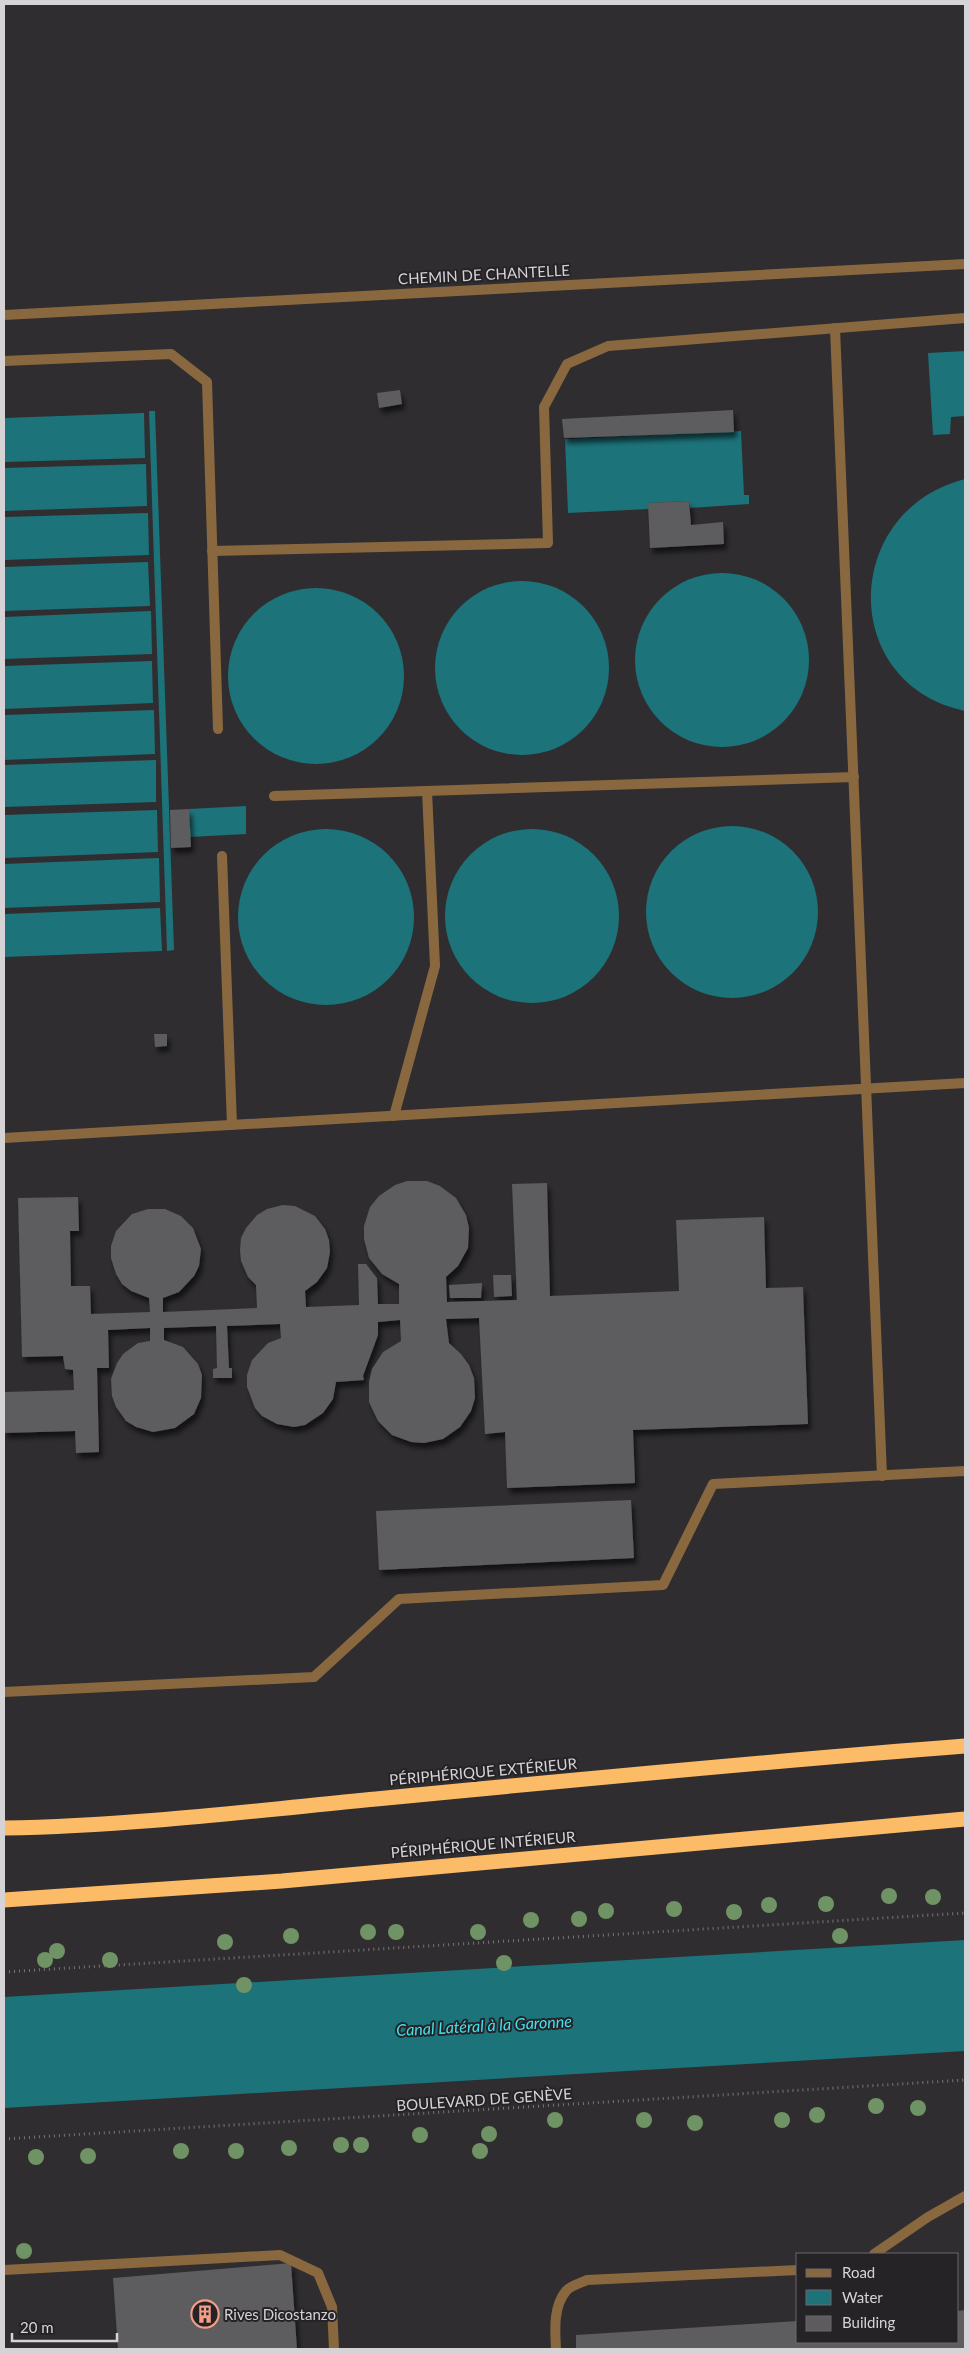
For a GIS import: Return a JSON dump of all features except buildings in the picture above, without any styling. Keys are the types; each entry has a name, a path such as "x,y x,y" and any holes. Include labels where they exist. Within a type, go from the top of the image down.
{"highway":[{"name":"PÉRIPHÉRIQUE EXTÉRIEUR","path":"4,1828 60,1828 180,1818 770,1761 965,1746"},
{"name":"PÉRIPHÉRIQUE INTÉRIEUR","path":"4,1900 282,1881 965,1819"}],"street":[{"name":"CHEMIN DE CHANTELLE","path":"4,315 965,264"},
{"path":"212,551 548,543 544,406 566,364 608,346 965,318"},
{"path":"835,328 882,1476"},
{"path":"4,361 171,354 207,382 218,729"},
{"path":"274,796 854,777"},
{"path":"394,1116 435,966 427,791"},
{"path":"222,856 232,1125"},
{"path":"4,1138 965,1083"},
{"path":"4,1692 314,1677 400,1599 663,1585 713,1484 965,1471"},
{"path":"875,2253 928,2216 965,2196"},
{"path":"4,2270 280,2255 318,2272 332,2307 334,2349"},
{"path":"556,2349 555,2328 558,2307 567,2290 587,2280 796,2270"}],"path":[{"path":"4,1972 965,1914"},
{"name":"BOULEVARD DE GENÈVE","path":"4,2138 965,2080"}],"water":[{"path":"965,351 965,416 951,417 950,434 933,435 928,353"},
{"path":"149,411 155,411 174,950 167,951"},
{"path":"144,413 145,458 4,462 4,418"},
{"path":"741,431 744,495 749,495 749,504 690,508 689,501 648,503 649,509 568,513 565,439"},
{"path":"146,464 147,506 4,511 4,468"},
{"path":"965,479 965,711 924,695 894,668 877,635 871,597 877,560 895,525 924,497"},
{"path":"148,513 149,555 4,560 4,517"},
{"path":"148,562 150,606 4,611 4,567"},
{"path":"731,573 755,579 771,587 784,598 795,611 803,627 808,643 808,677 803,693 795,709 784,722 771,733 747,744 731,747 713,747 697,744 673,733 649,709 636,677 635,651 638,635 649,611 673,587 705,574"},
{"path":"531,581 555,587 571,595 584,606 595,619 603,635 608,651 608,685 603,701 595,717 584,730 571,741 547,752 531,755 513,755 497,752 473,741 449,717 436,685 435,659 438,643 449,619 473,595 505,582"},
{"path":"316,588 350,595 372,608 384,620 397,642 404,676 397,710 384,732 372,744 350,757 316,764 282,757 260,744 248,732 235,710 228,676 235,642 248,620 260,608 282,595"},
{"path":"151,611 152,654 4,659 4,617"},
{"path":"152,661 153,703 4,709 4,666"},
{"path":"154,710 155,754 4,760 4,715"},
{"path":"156,760 156,802 4,807 4,765"},
{"path":"246,806 246,834 190,837 189,809"},
{"path":"157,810 158,852 4,858 4,815"},
{"path":"740,826 757,829 773,836 787,845 799,857 815,887 818,912 817,929 812,945 799,967 787,979 757,995 724,998 707,995 691,988 677,979 665,967 649,937 646,904 649,887 656,871 665,857 677,845 707,829"},
{"path":"326,829 360,836 382,849 394,861 407,883 414,917 407,951 394,973 382,985 360,998 326,1005 292,998 270,985 258,973 245,951 238,917 245,883 258,861 270,849 292,836"},
{"path":"523,829 541,829 573,839 599,861 609,875 615,891 619,925 609,957 587,983 573,993 557,999 541,1003 523,1003 491,993 465,971 455,957 449,941 445,925 445,907 455,875 477,849 491,839 507,833"},
{"path":"159,858 160,902 4,908 4,864"},
{"path":"160,908 162,951 4,957 4,914"},
{"name":"Canal Latéral à la Garonne","path":"965,1940 965,2051 4,2108 4,1997"}],"place":[{"name":"Rives Dicostanzo","path":"205,2314"}]}
